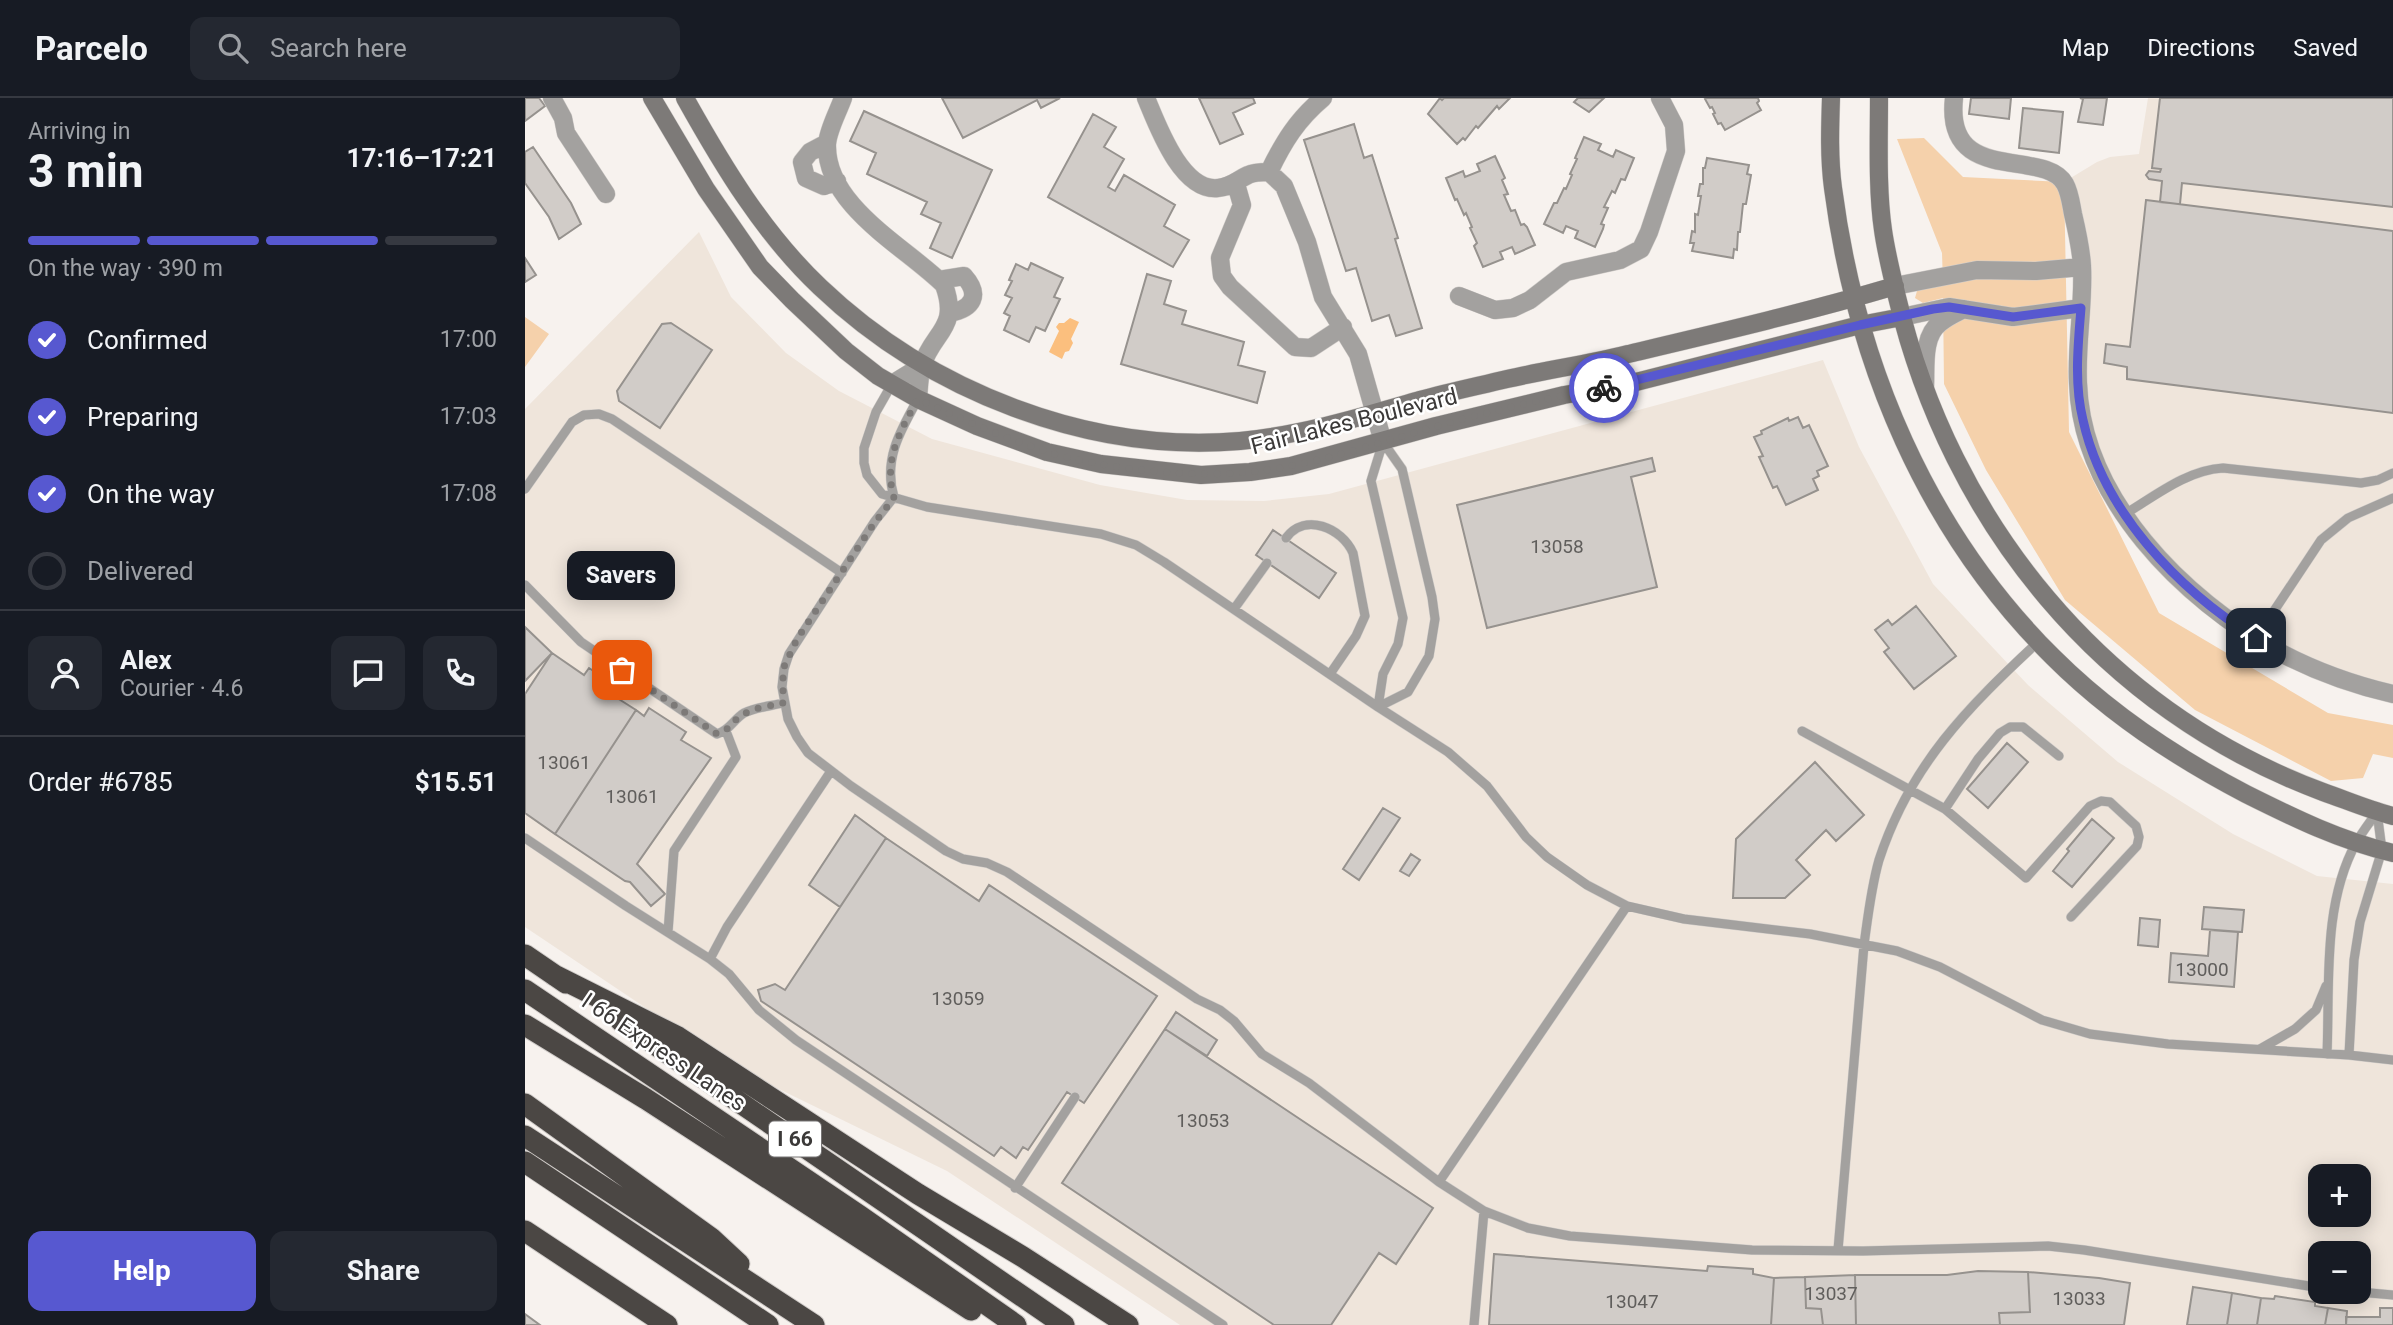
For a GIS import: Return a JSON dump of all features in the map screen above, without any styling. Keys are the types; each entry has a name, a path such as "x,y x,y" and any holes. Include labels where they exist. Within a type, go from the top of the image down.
{"highway":[{"name":"I 66","path":"525,955 1064,1325"},
{"path":"554,975 678,1037 906,1186 1023,1256 1128,1325"},
{"name":"I 66 Express Lanes","path":"525,990 860,1216 1016,1325"},
{"path":"525,1025 646,1099 997,1325"},
{"path":"525,1104 711,1238 779,1302"},
{"path":"525,1136 814,1325"},
{"path":"525,1162 768,1325"},
{"path":"525,1231 667,1325"}],"street":[{"path":"552,98 563,118 566,133 606,194"},
{"name":"Fair Lakes Boulevard","path":"652,98 706,189 760,267 846,351 918,399 977,426 1047,452 1101,464 1201,475 1291,466 1436,426 1564,395 1632,383 1933,309 1949,307 2013,317 2081,308"},
{"name":"Fair Lakes Boulevard","path":"685,98 733,181 786,252 820,288 876,335 923,365 996,401 1067,425 1174,443 1285,436 1423,399 1625,355 1853,299 1895,286 1977,270 2036,271 2082,267"},
{"path":"843,98 827,143 837,181 856,211 944,285 951,303 949,319 923,365 918,399"},
{"path":"1146,98 1167,147 1182,169 1199,183 1215,189 1236,184 1249,174 1269,172 1284,186 1307,242 1323,297 1358,354 1383,442"},
{"path":"1269,172 1285,139 1307,112 1323,98"},
{"path":"1459,296 1496,310 1513,308 1530,300 1566,272 1620,260 1640,248 1649,232 1676,151 1674,125 1660,98"},
{"path":"1831,98 1833,186 1860,325 1876,375 1902,439 1935,504 1966,552 2038,642 2121,717 2216,779 2298,820 2356,844 2387,851"},
{"path":"1879,98 1882,229 1914,361 1955,460 2011,554 2050,603 2100,655 2163,707 2207,736 2272,771 2385,814"},
{"path":"1954,98 1954,120 1958,133 1969,148 1987,158 2054,173 2064,182 2079,238 2082,267 2077,380 2082,420 2098,467 2125,514 2144,540 2197,594 2256,638 2311,667 2393,694"},
{"path":"827,143 810,152 802,162 806,178 824,186 837,181"},
{"path":"1236,184 1242,205 1220,258 1222,276 1230,287 1295,347 1311,348 1343,327"},
{"path":"939,280 964,276 971,284 974,295 969,305 961,311 949,313"},
{"path":"1925,390 1926,353 1930,334 1938,324 1964,309"},
{"path":"892,384 923,365"}],"lane":[{"path":"892,384 876,412 864,448 867,475 882,494 927,507 1101,534 1126,542 1164,562 1448,752 1487,786 1526,837 1547,857 1587,885 1627,906 1684,919 1810,934 1896,951 1940,967 2042,1020 2090,1034 2168,1044 2393,1060"},
{"path":"894,498 890,483 893,449 898,434 918,399"},
{"path":"525,489 572,422 584,415 599,414 612,419 842,573"},
{"path":"1378,707 1408,692 1429,656 1435,619 1402,469 1383,442"},
{"path":"1378,707 1383,674 1398,644 1403,618 1371,481 1383,442"},
{"path":"2125,514 2206,469 2223,468 2361,482 2378,480 2393,473"},
{"path":"894,498 875,522 789,654 783,669 783,703 788,719 808,753 946,851 963,859 988,863 1007,872 1197,999 1220,1010 1234,1021 1262,1054 1309,1083 1439,1182 1485,1211 1528,1228 1570,1236 1752,1250 1868,1251 2057,1247 2308,1286"},
{"path":"2256,638 2321,541 2348,518 2393,498"},
{"path":"1286,538 1291,531 1301,526 1317,524 1341,536 1353,553 1365,615 1356,636 1330,674"},
{"path":"1234,609 1267,563"},
{"path":"525,585 581,642 717,734 726,731 746,712 783,703"},
{"path":"1838,1250 1864,944 1870,897 1879,862 1893,822 1927,760 1977,699 2038,642"},
{"path":"1945,809 1978,760 2000,733 2010,727 2024,727 2059,756"},
{"path":"668,932 674,851 736,757 726,731"},
{"path":"1802,731 1945,809 2026,878 2089,806 2101,801 2110,802 2136,826 2139,836 2137,846 2071,917"},
{"path":"710,959 727,927 831,771"},
{"path":"2327,1054 2328,955 2342,879 2356,844 2385,814"},
{"path":"2349,1055 2354,960 2360,922 2387,851 2385,814"},
{"path":"525,838 710,959 729,974 759,1010 796,1040 1223,1325"},
{"path":"1439,1182 1627,906"},
{"path":"2259,1050 2295,1030 2316,1010 2328,981"},
{"path":"1015,1188 1075,1097"},
{"path":"1474,1325 1485,1211"},
{"path":"2371,1293 2393,1295"}],"shaded area":[{"path":"2148,98 2393,98 2393,694 2256,638 2144,539 2089,444 2081,308 2064,182 2110,157 2139,154"},
{"path":"1924,138 1963,177 2064,182 2069,432 2159,613 2328,713 2393,725 2393,758 2373,754 2363,778 2331,781 2195,710 2065,600 1986,470 1944,384 1943,298 1923,303 1915,298 1917,291 1943,284 1942,253 1897,139"},
{"path":"699,232 731,297 786,353 839,391 932,439 1100,485 1187,500 1264,501 1329,494 1823,360 1859,447 1933,584 2028,685 2118,762 2233,834 2317,876 2393,884 2393,1325 1180,1325 947,1171 734,1067 525,927 525,409"},
{"path":"525,317 549,334 525,367"},
{"path":"1070,318 1079,322 1071,339 1073,343 1062,359 1049,352 1059,331 1056,327"}],"building":[{"path":"525,98 539,98 545,106 525,121"},
{"path":"942,98 1060,98 1041,108 1037,100 963,138"},
{"path":"1199,98 1253,98 1255,103 1233,113 1243,134 1220,144"},
{"path":"1440,98 1510,98 1499,109 1497,106 1478,128 1476,126 1465,140 1463,138 1457,144 1428,114"},
{"path":"1578,98 1604,98 1589,112 1574,102"},
{"path":"1758,98 1757,103 1761,110 1725,130 1721,123 1718,124 1712,107 1710,108 1705,99"},
{"path":"1971,98 2011,98 2009,119 1969,114"},
{"path":"2080,98 2107,98 2103,125 2078,122 2083,99"},
{"path":"2160,98 2393,98 2393,207 2182,183 2180,204 2160,202 2162,181 2149,179 2146,175 2149,171 2160,172 2161,169 2152,168"},
{"path":"2023,108 2063,112 2059,153 2019,148"},
{"path":"864,111 992,170 952,258 930,248 941,223 921,214 927,202 867,174 876,153 850,141"},
{"path":"1093,114 1116,127 1104,147 1124,159 1108,187 1115,191 1124,175 1175,205 1164,226 1189,240 1173,267 1048,197"},
{"path":"1354,124 1364,158 1372,155 1422,328 1396,336 1389,315 1372,321 1356,268 1346,271 1304,140"},
{"path":"1584,137 1601,144 1598,150 1613,157 1616,150 1634,158 1625,180 1621,179 1615,193 1612,191 1604,207 1608,208 1595,247 1575,238 1578,231 1566,226 1563,233 1544,224 1554,203 1557,203 1564,188 1566,189"},
{"path":"533,147 571,203 581,224 559,239 549,217 525,183 525,152"},
{"path":"1495,156 1505,178 1502,180 1508,194 1504,195 1511,211 1515,210 1521,225 1527,227 1535,245 1515,254 1512,247 1500,252 1503,259 1483,267 1474,246 1477,243 1470,228 1472,227 1466,213 1464,215 1457,199 1455,200 1446,178 1463,171 1465,177 1480,171 1477,164"},
{"path":"1707,158 1749,165 1747,174 1751,175 1746,204 1743,204 1737,250 1734,249 1733,258 1692,251 1694,243 1690,243 1692,231 1695,232 1695,214 1698,215 1701,196 1698,196"},
{"path":"2146,200 2393,231 2393,413 2127,379 2127,367 2104,363 2106,344 2130,347"},
{"path":"525,258 536,275 525,282"},
{"path":"1031,263 1063,278 1054,297 1060,299 1045,331 1036,327 1029,342 1004,330 1010,316 1004,313 1012,298 1005,295 1016,264 1028,270"},
{"path":"1147,274 1171,281 1164,304 1186,311 1182,324 1244,342 1238,365 1265,372 1257,403 1121,364"},
{"path":"671,323 712,350 660,428 619,401 617,391 662,324"},
{"path":"1798,417 1803,428 1809,425 1828,466 1817,471 1819,476 1813,479 1818,490 1786,505 1777,486 1773,488 1759,457 1763,456 1754,437 1788,418 1789,421"},
{"path":"1652,458 1655,471 1631,477 1657,587 1487,628 1457,505"},
{"path":"1273,530 1336,573 1319,598 1256,555"},
{"path":"1916,606 1956,656 1914,689 1884,652 1889,648 1875,630 1888,620 1892,625"},
{"path":"525,627 552,653 525,681"},
{"path":"552,653 584,675 589,668 619,688 614,696 636,710 555,834 525,813 525,694"},
{"path":"649,708 686,732 681,740 711,758 637,864 665,894 651,906 630,882 555,834 636,710 644,716"},
{"path":"2007,743 2028,762 1988,808 1967,789"},
{"path":"1815,762 1864,815 1836,841 1826,830 1796,860 1810,875 1785,898 1733,898 1736,839"},
{"path":"1383,808 1400,818 1359,880 1343,869"},
{"path":"855,815 886,838 840,907 809,885"},
{"path":"2092,819 2114,838 2072,887 2053,871"},
{"path":"886,838 979,901 989,885 1157,996 1084,1103 1067,1092 1028,1150 1023,1147 1016,1158 1001,1147 994,1156 761,1001 758,990 775,984 785,990"},
{"path":"1411,854 1420,860 1409,876 1400,871"},
{"path":"2204,907 2244,910 2242,932 2202,929"},
{"path":"2140,918 2160,920 2158,947 2138,945"},
{"path":"2210,930 2238,932 2234,987 2169,982 2171,953 2208,956"},
{"path":"1176,1012 1217,1040 1207,1056 1165,1029"},
{"path":"1165,1029 1433,1208 1396,1264 1379,1253 1331,1325 1274,1325 1062,1183"},
{"path":"1494,1254 1707,1271 1708,1266 1753,1269 1753,1274 1774,1278 1771,1325 1489,1325"},
{"path":"1978,1271 2028,1272 2030,1312 1999,1313 2000,1325 1856,1325 1855,1275 1947,1275"},
{"path":"2028,1272 2130,1283 2124,1325 2000,1325 1999,1313 2030,1312"},
{"path":"1855,1275 1856,1325 1823,1325 1821,1309 1806,1308 1805,1277"},
{"path":"1805,1277 1806,1308 1821,1309 1823,1325 1771,1325 1774,1278"},
{"path":"2193,1287 2232,1293 2227,1325 2187,1325"},
{"path":"2232,1293 2261,1298 2257,1325 2227,1325"},
{"path":"2275,1296 2308,1301 2308,1304 2328,1308 2325,1325 2257,1325 2261,1298 2274,1299"},
{"path":"2328,1308 2347,1311 2346,1325 2325,1325"},
{"path":"2380,1308 2393,1308 2393,1325 2346,1325 2346,1317 2380,1317"},
{"path":"525,1314 540,1325 525,1325"}],"way so far":[{"path":"622,670 717,734 726,731 746,712 783,703 783,669 797,639 894,498 890,483 893,449 898,434 918,399 977,426 1047,452 1101,464 1201,475 1291,466 1436,426 1604,388"}],"place":[{"name":"Savers","path":"622,670"}],"route":[{"path":"1604,388 1933,309 1949,307 2013,317 2081,308 2077,380 2082,420 2098,467 2110,490 2144,540 2173,571 2222,615 2256,638"}]}
